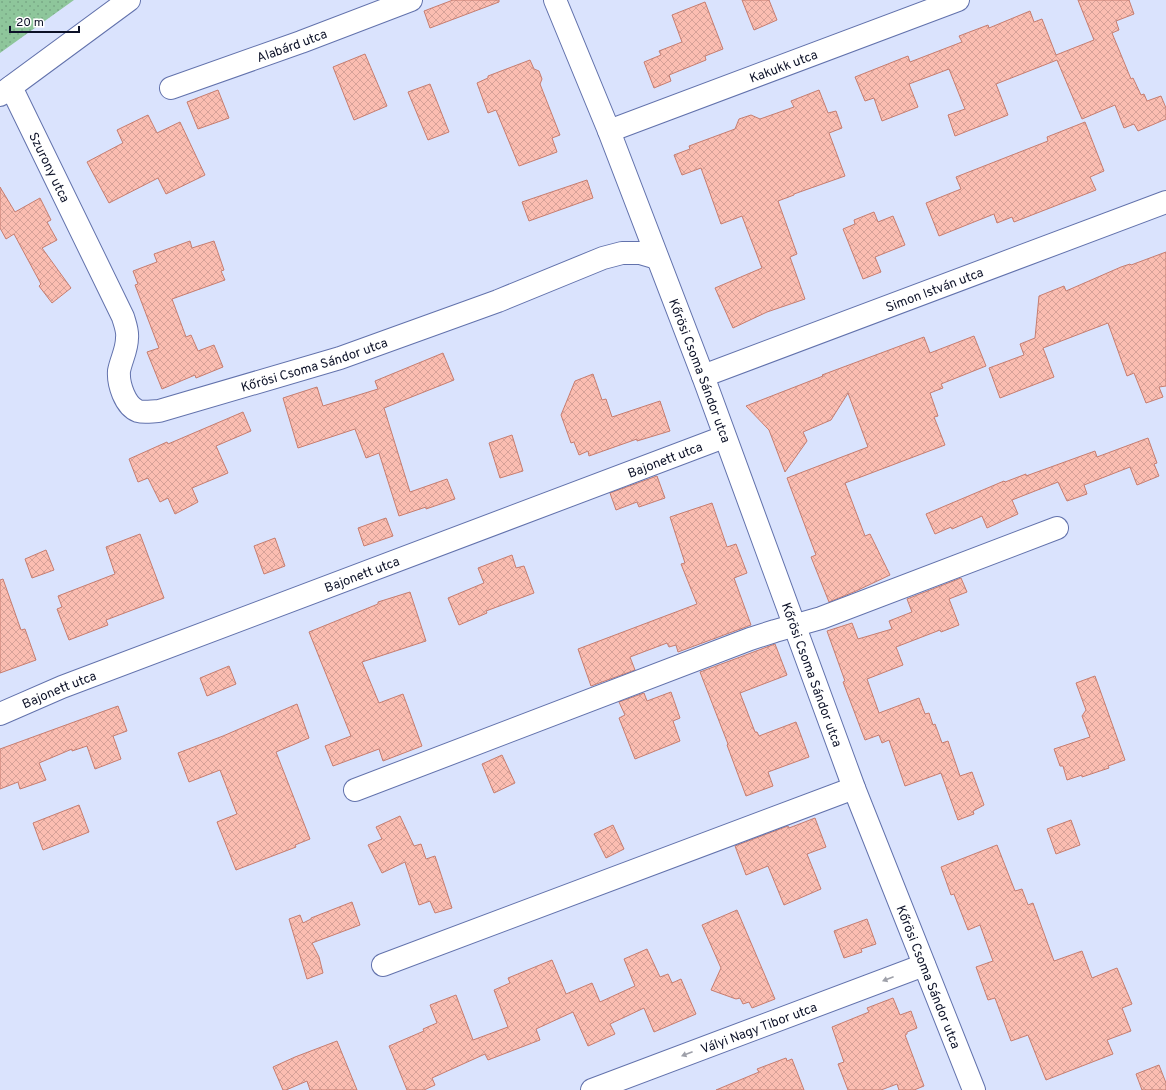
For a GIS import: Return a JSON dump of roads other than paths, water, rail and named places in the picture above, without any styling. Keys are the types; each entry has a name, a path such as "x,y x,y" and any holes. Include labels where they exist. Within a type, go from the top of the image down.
{"street":[{"name":"Szurony utca","path":"89,247 5,91 129,0"},
{"name":"Alabárd utca","path":"171,88 301,42 411,0"},
{"name":"Kőrösi Csoma Sándor utca","path":"555,0 609,131 703,376 724,437 771,558 794,626 854,788 974,1090"},
{"name":"Kakukk utca","path":"609,131 958,0"},
{"name":"Simon István utca","path":"703,376 1166,202"},
{"name":"Kőrösi Csoma Sándor utca","path":"89,247 119,306 128,337 121,360 119,373 122,391 131,406 145,412 160,411 340,358 498,301 603,258 622,253 640,253 657,258"},
{"name":"Bajonett utca","path":"0,714 84,679 724,437"},
{"path":"355,790 750,640 821,618 1057,528"},
{"path":"383,965 854,788"},
{"name":"Vályi Nagy Tibor utca","path":"592,1090 924,965"}]}
